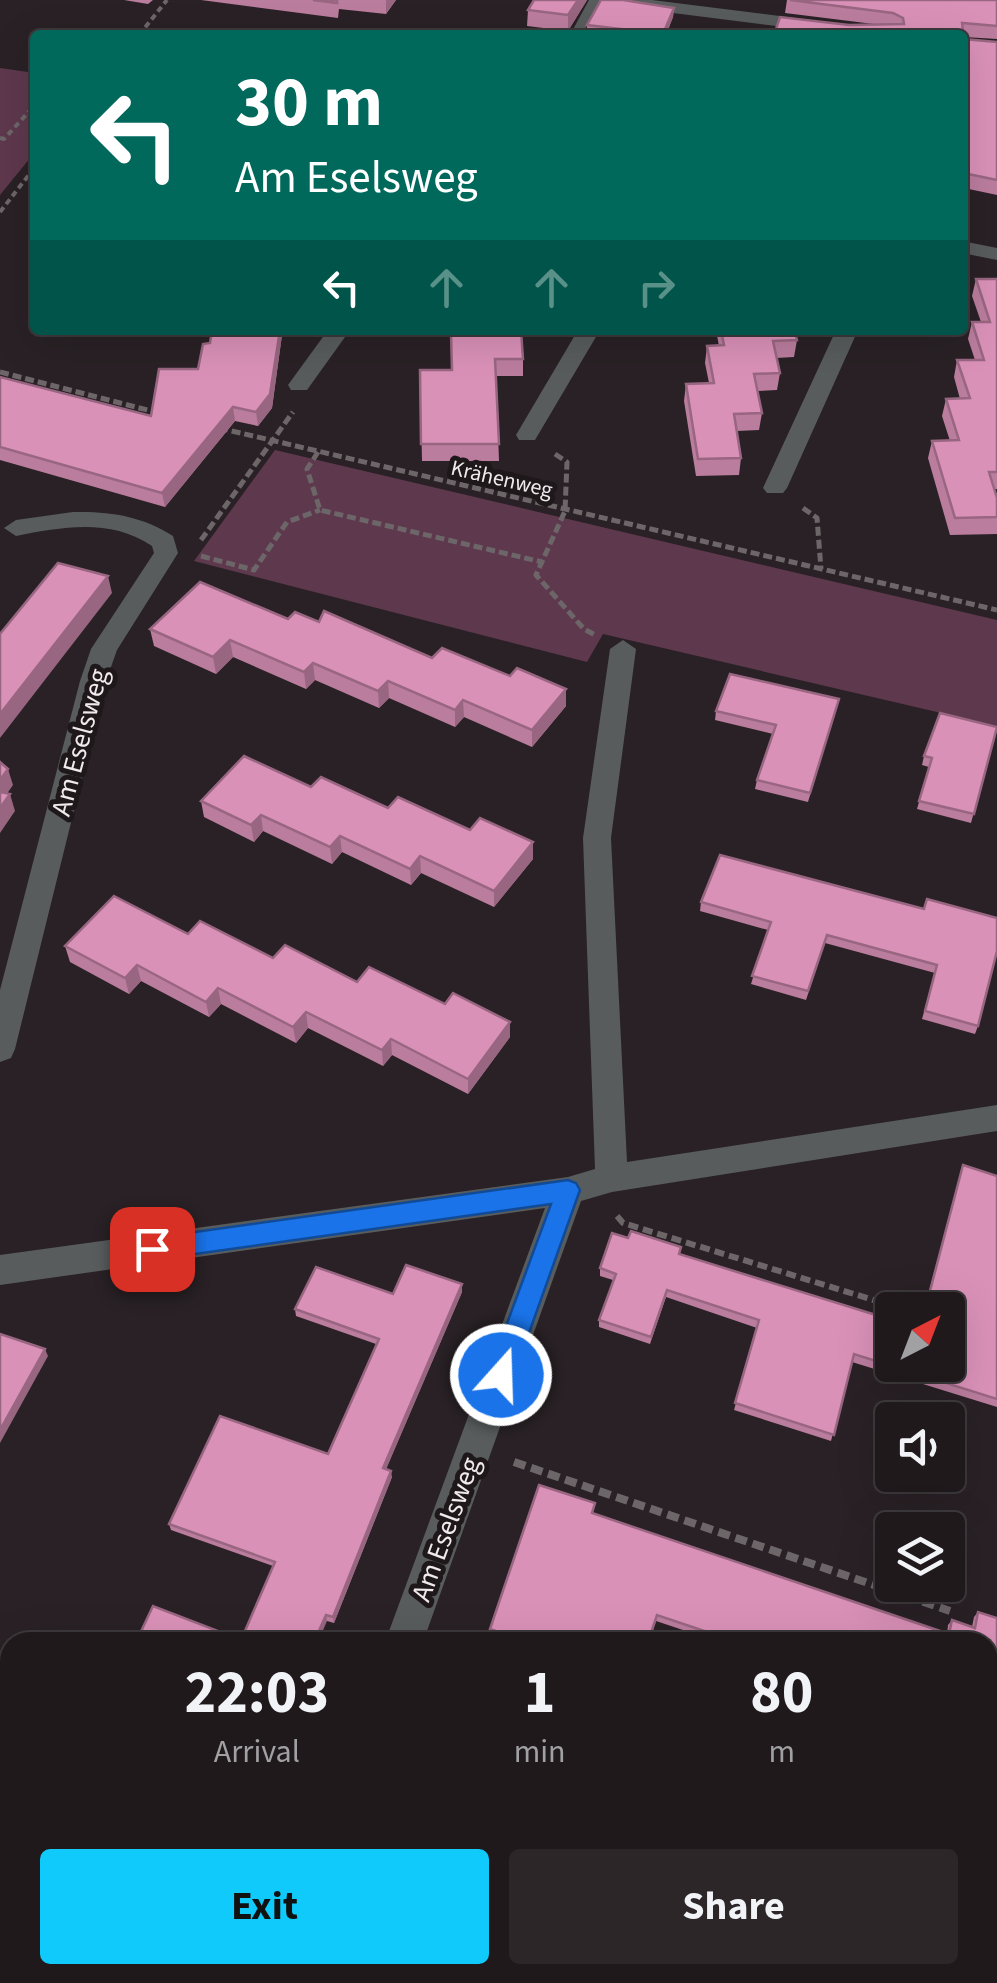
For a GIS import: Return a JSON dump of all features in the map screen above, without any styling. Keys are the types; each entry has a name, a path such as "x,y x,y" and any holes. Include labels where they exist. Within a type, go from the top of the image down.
{"street":[{"path":"610,0 850,30"},
{"path":"968,248 997,254"},
{"path":"300,392 336,335"},
{"path":"527,435 586,335"},
{"path":"774,488 846,335"},
{"name":"Am Eselsweg","path":"0,1049 93,681 104,649 166,553 164,542 154,533 85,515 16,528"},
{"name":"Am Eselsweg","path":"408,1632 474,1449 590,1184 597,838 622,650"},
{"path":"0,1270 590,1184 997,1118"}],"lane":[{"path":"579,30 594,0"}],"path":[{"path":"143,30 167,0"},
{"path":"0,138 4,139 30,110"},
{"path":"0,212 30,173"},
{"path":"0,372 164,414"},
{"path":"300,392 271,442 192,554 254,570 287,522 320,510 542,562"},
{"name":"Krähenweg","path":"219,428 997,610"},
{"path":"318,452 307,469 320,510"},
{"path":"567,462 565,511 536,575 584,628 622,650"},
{"path":"817,518 821,569"},
{"path":"590,1184 623,1223 875,1300"},
{"path":"474,1449 950,1611"}],"shaded area":[{"path":"0,68 30,72 30,158 0,195"},
{"path":"275,450 997,620 997,726 603,634 587,662 194,561"}],"building":[{"path":"534,0 578,0 568,15 528,10"},
{"path":"601,0 674,8 665,30 587,25"},
{"path":"790,0 997,0 997,26 962,23 963,30 776,30 780,17 849,25 904,24 903,18 893,13"},
{"path":"968,39 997,42 997,180 968,174"},
{"path":"976,279 997,279 997,472 989,472 997,498 997,517 955,518 932,441 959,440 946,399 970,398 957,360 984,360 972,322 990,322"},
{"path":"211,335 279,335 270,394 256,412 233,407 162,493 0,447 0,377 151,416 159,369 198,369 203,344 210,343"},
{"path":"451,335 521,335 523,359 495,359 499,444 421,444 420,370 452,370"},
{"path":"722,335 796,335 797,340 773,341 780,373 754,374 762,413 734,414 741,458 698,459 686,384 714,383 707,346 724,345"},
{"path":"58,563 108,576 0,714 0,634"},
{"path":"200,582 288,619 295,612 319,622 324,611 432,658 442,648 510,676 517,668 566,689 532,730 463,700 455,710 388,681 378,691 313,663 304,672 230,640 213,657 150,629"},
{"path":"730,674 839,699 810,793 757,780 776,725 716,711"},
{"path":"940,713 997,727 974,814 919,801 932,758 924,756"},
{"path":"244,756 311,787 321,777 388,808 398,797 470,830 480,818 533,842 494,891 420,856 410,869 340,836 330,847 261,815 251,825 201,801"},
{"path":"0,762 8,769 0,780"},
{"path":"0,792 10,794 0,808"},
{"path":"720,855 924,909 927,899 997,918 997,951 978,1026 925,1011 937,965 827,935 808,991 752,976 771,922 701,902"},
{"path":"114,896 188,934 200,921 273,958 285,945 357,982 369,967 445,1004 453,993 510,1022 468,1079 391,1039 382,1050 306,1012 293,1027 218,988 206,1002 137,965 125,978 65,946"},
{"path":"963,1165 997,1176 997,1399 943,1382 965,1382 965,1292 930,1292"},
{"path":"631,1231 681,1247 679,1254 875,1315 875,1361 854,1354 834,1435 735,1403 759,1320 667,1290 651,1337 599,1320 616,1274 600,1268 612,1233 628,1238"},
{"path":"406,1265 462,1284 383,1468 391,1471 333,1617 326,1615 318,1632 244,1632 275,1562 169,1524 220,1416 328,1454 379,1339 295,1309 316,1267 393,1294"},
{"path":"0,1334 45,1349 0,1430"},
{"path":"539,1485 595,1503 592,1513 943,1632 707,1632 657,1615 651,1632 490,1629"},
{"path":"153,1606 220,1632 141,1632"},
{"path":"978,1612 997,1618 997,1632 949,1632 952,1620 975,1628"}],"route":[{"path":"152,1249 568,1190 501,1375"}]}
